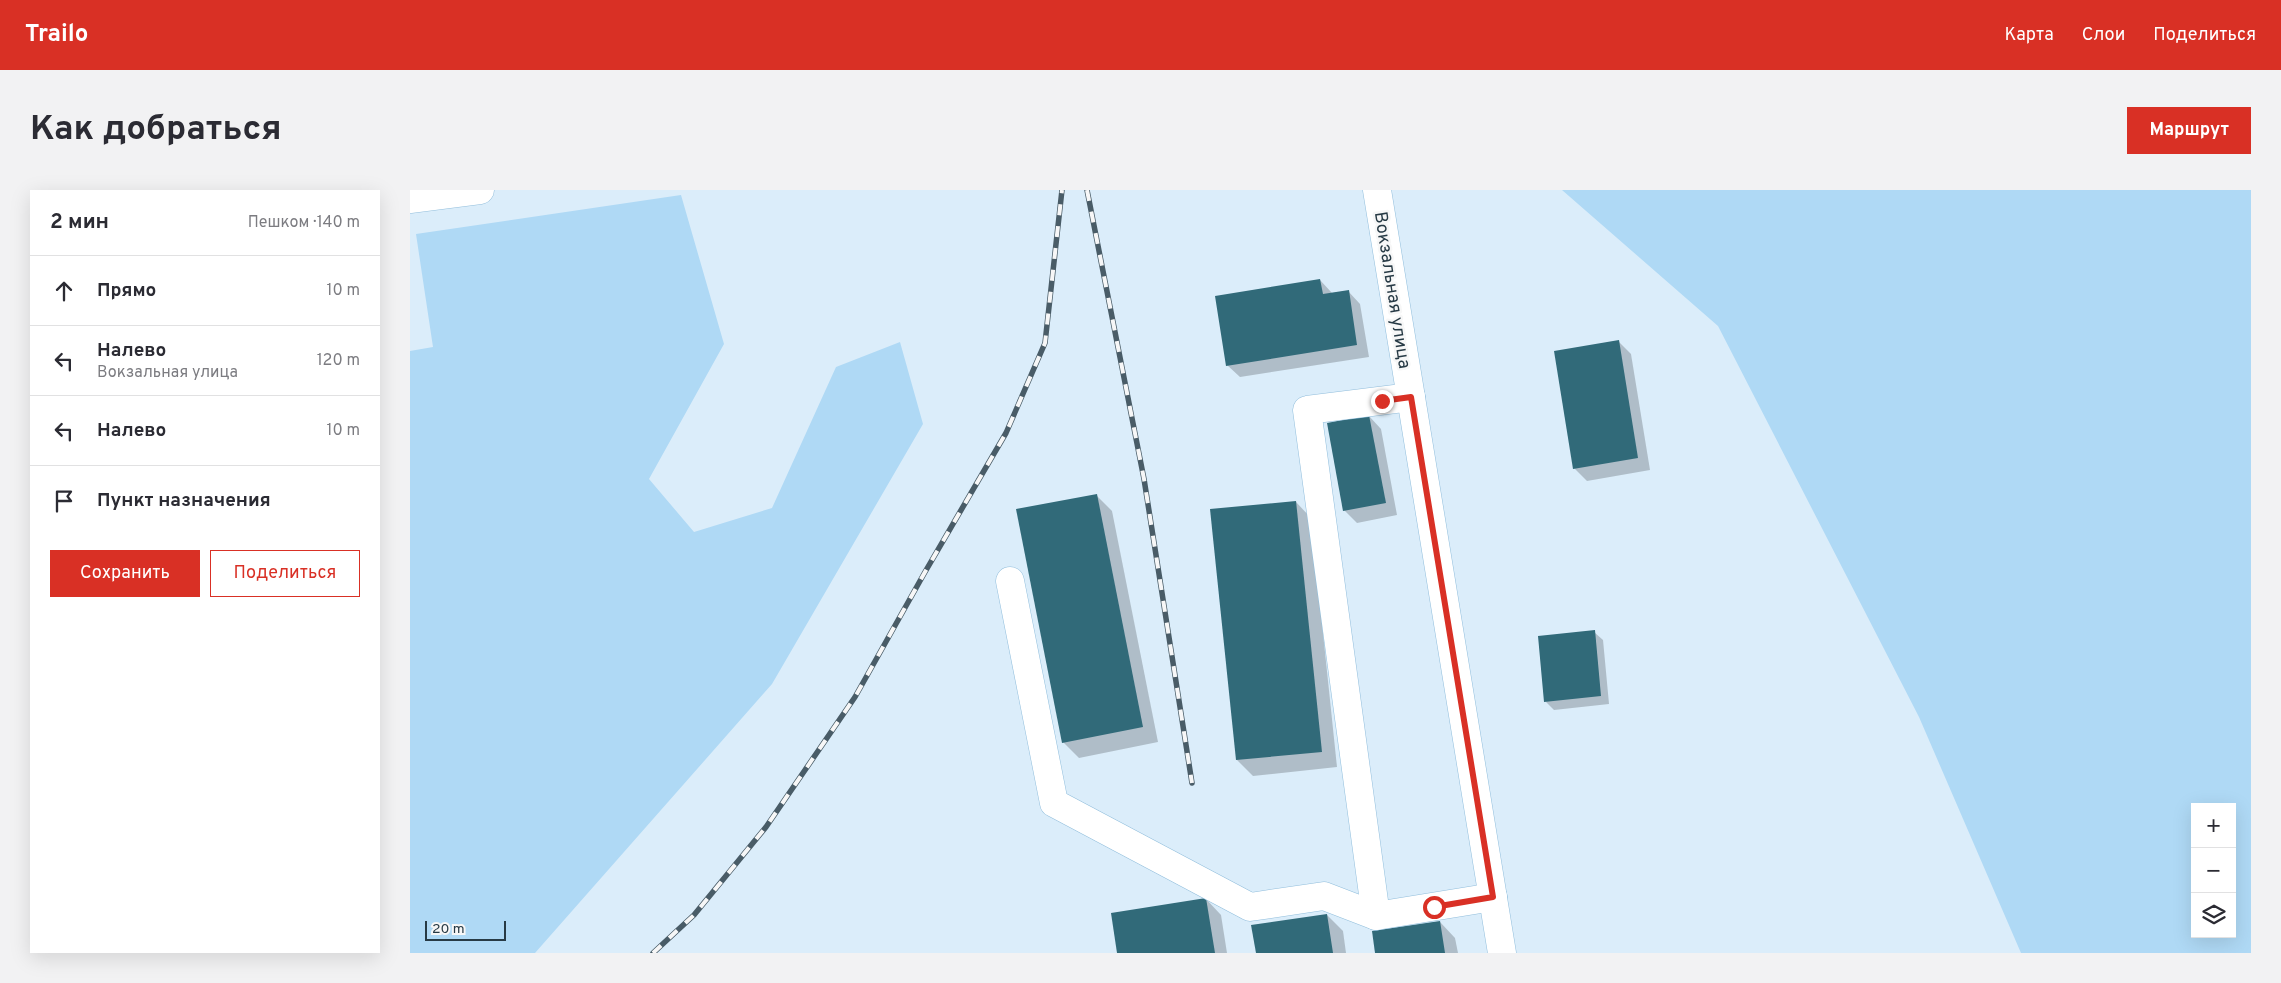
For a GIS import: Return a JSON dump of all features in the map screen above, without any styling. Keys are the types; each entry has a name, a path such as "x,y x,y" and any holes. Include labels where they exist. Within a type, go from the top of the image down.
{"street":[{"path":"410,199 480,190"},
{"name":"Вокзальная улица","path":"1377,190 1502,953"},
{"path":"1376,916 1308,410 1411,397"},
{"path":"1010,581 1054,803 1250,907 1324,896 1376,916 1493,897"}],"shaded area":[{"path":"1562,190 2251,190 2251,953 2021,953 1919,717 1718,326"},
{"path":"681,195 724,344 649,479 694,532 772,508 836,367 900,342 923,424 772,684 535,953 410,953 410,351 433,347 416,234"}],"building":[{"path":"1320,279 1323,294 1349,290 1357,345 1226,366 1215,296"},
{"path":"1619,340 1638,458 1573,469 1554,351"},
{"path":"1369,415 1386,503 1343,511 1327,423"},
{"path":"1097,494 1143,727 1062,743 1016,509"},
{"path":"1296,501 1322,752 1236,760 1210,509"},
{"path":"1595,630 1601,696 1544,702 1538,636"},
{"path":"1206,898 1215,953 1117,953 1111,913"},
{"path":"1327,914 1333,953 1256,953 1251,925"},
{"path":"1440,921 1445,953 1375,953 1372,931"}],"railway":[{"path":"653,953 694,915 766,827 855,697 1006,433 1045,343 1062,190"},
{"path":"1087,190 1144,479 1192,783"}],"route":[{"path":"1382,401 1411,397 1493,897 1434,907"}]}
